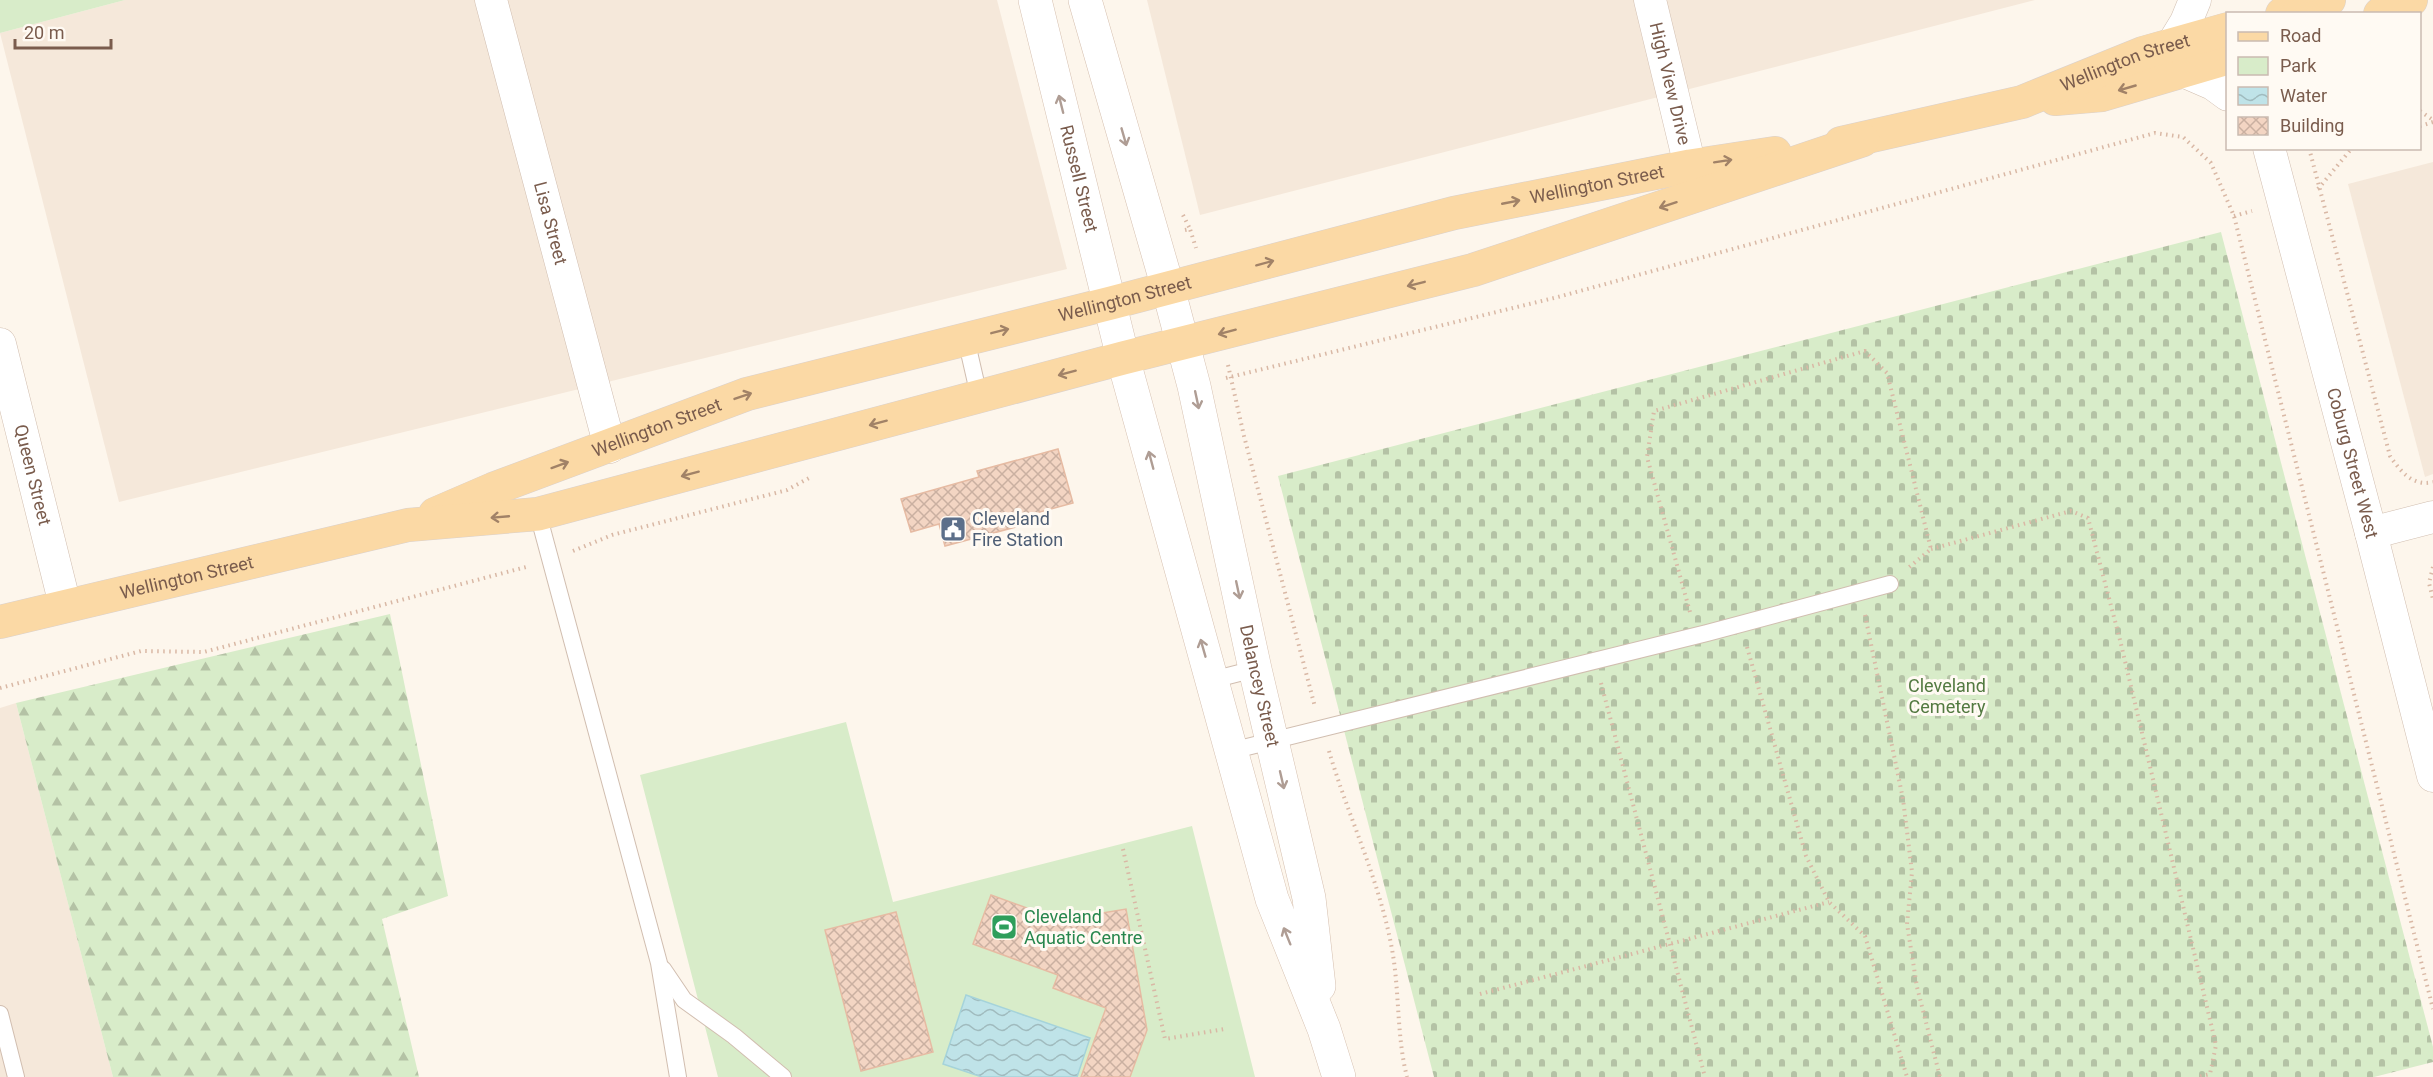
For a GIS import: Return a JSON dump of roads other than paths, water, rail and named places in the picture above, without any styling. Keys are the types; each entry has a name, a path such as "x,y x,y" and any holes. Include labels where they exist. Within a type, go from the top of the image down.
{"main road":[{"name":"Russell Street","path":"1035,0 1123,358"},
{"path":"1085,0 1183,343"},
{"path":"2386,12 2402,7 2411,0"},
{"name":"Wellington Street","path":"2177,58 2226,30"},
{"name":"Wellington Street","path":"408,525 493,489 747,394 1111,303 1454,213 1690,166 1863,140 2022,102 2143,53 2177,58 2226,58"},
{"name":"Wellington Street","path":"0,622 408,525 538,514 1123,358 1473,270 1863,140"},
{"name":"Delancey Street","path":"1183,343 1255,669 1309,898 1324,1029"},
{"name":"Delancey Street","path":"1123,358 1272,899 1324,1029 1339,1077"}],"street":[{"name":"Lisa Street","path":"491,0 610,447"},
{"name":"High View Drive","path":"1650,0 1690,166"},
{"path":"2195,0 2186,22 2177,58 2226,93"},
{"name":"Coburg Street West","path":"2270,150 2433,776"},
{"name":"Queen Street","path":"0,344 65,605"},
{"path":"2371,533 2433,517"}],"lane":[{"path":"966,339 979,396"},
{"path":"538,514 659,963 678,1077"},
{"path":"1231,751 1741,624 1890,584"},
{"path":"1212,680 1255,669"},
{"path":"659,963 684,1000 734,1036 783,1077"},
{"path":"0,1014 16,1077"}],"water":[{"path":"966,995 1090,1038 1077,1077 982,1077 943,1064"}],"place":[{"name":"Cleveland Fire Station","path":"953,529"},
{"name":"Cleveland Aquatic Centre","path":"1004,927"}],"park label":[{"name":"Cleveland Cemetery","path":"1947,696"}]}
